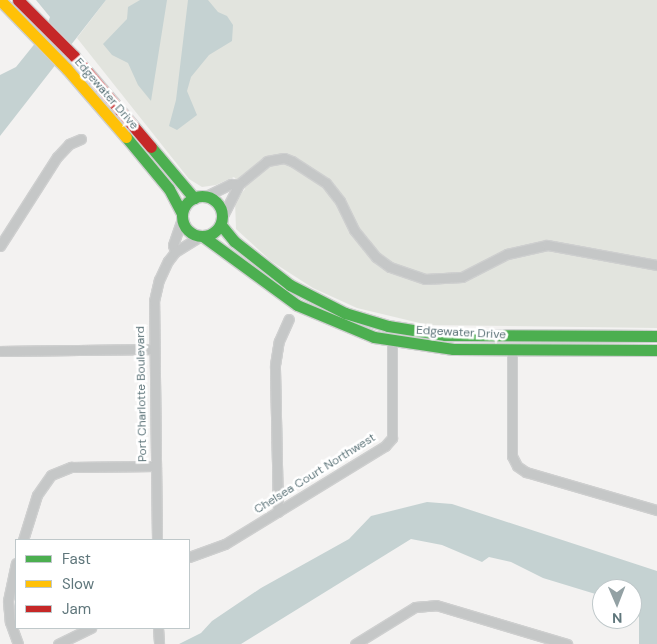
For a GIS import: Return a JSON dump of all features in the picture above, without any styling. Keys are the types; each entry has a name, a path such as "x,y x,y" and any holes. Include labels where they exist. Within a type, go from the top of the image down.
{"street":[{"name":"Edgewater Drive","path":"0,0 67,68 169,189 182,216"},
{"name":"Edgewater Drive","path":"18,0 74,56 194,198"},
{"path":"0,246 57,157 69,144 81,139"},
{"path":"239,184 231,184 206,196 194,198 182,216 189,232 202,237 222,220 239,184 267,161 284,158 292,161 326,183 340,201 354,230 376,257 390,267 424,280 462,277 507,254 547,245 657,265"},
{"path":"206,196 219,205 222,220"},
{"name":"Port Charlotte Boulevard","path":"175,252 173,245 182,216"},
{"name":"Edgewater Drive","path":"222,220 234,241 290,285 345,313 388,326 445,334 657,336"},
{"name":"Edgewater Drive","path":"202,237 297,305 353,330 392,341 453,349 657,350"},
{"name":"Port Charlotte Boulevard","path":"157,539 154,349 156,290 163,270 175,252 202,237"},
{"path":"278,512 276,365 279,340 289,319"},
{"name":"Chelsea Court Northwest","path":"190,557 216,549 385,446 392,438 392,341"},
{"path":"0,351 154,349"},
{"path":"512,350 512,456 517,466 526,472 657,510"},
{"path":"23,539 37,495 44,482 56,472 71,467 156,466"},
{"path":"15,568 8,606 18,644"},
{"path":"355,644 415,607 436,604 567,644"},
{"path":"58,644 89,629"},
{"path":"158,629 158,644"}],"shaded area":[{"path":"36,0 106,0 0,136 0,75 16,67 45,31 50,17"},
{"path":"106,0 657,0 657,328 428,325 357,308 313,288 271,261 236,229 235,201 245,189 234,177 216,185 202,187 189,179 77,38"},
{"path":"140,0 167,0 151,101 138,85 128,63 112,55 103,44 127,19 128,7"},
{"path":"188,0 208,0 218,12 227,16 233,25 232,41 209,55 191,77 187,91 197,115 177,130 169,126 176,100"},
{"path":"427,502 452,504 657,571 657,644 639,644 639,629 642,629 642,579 592,579 592,593 543,578 511,562 489,557 482,562 442,545 411,539 241,644 179,644 201,633 212,621 261,588 349,539 371,516"}],"traffic: fast":[{"path":"126,137 169,189 182,213"},
{"path":"151,147 194,198"},
{"path":"206,196 213,199 219,205 222,216 221,224 213,233 206,236 198,236 191,233 183,224 182,212 185,205 194,197 206,196"},
{"path":"221,225 234,241 290,285 345,313 388,326 445,335 657,336"},
{"path":"204,237 297,305 374,337 453,349 657,350"}],"traffic: slow":[{"path":"0,0 67,69 126,137"}],"traffic: jam":[{"path":"18,0 74,56 151,147"}]}
